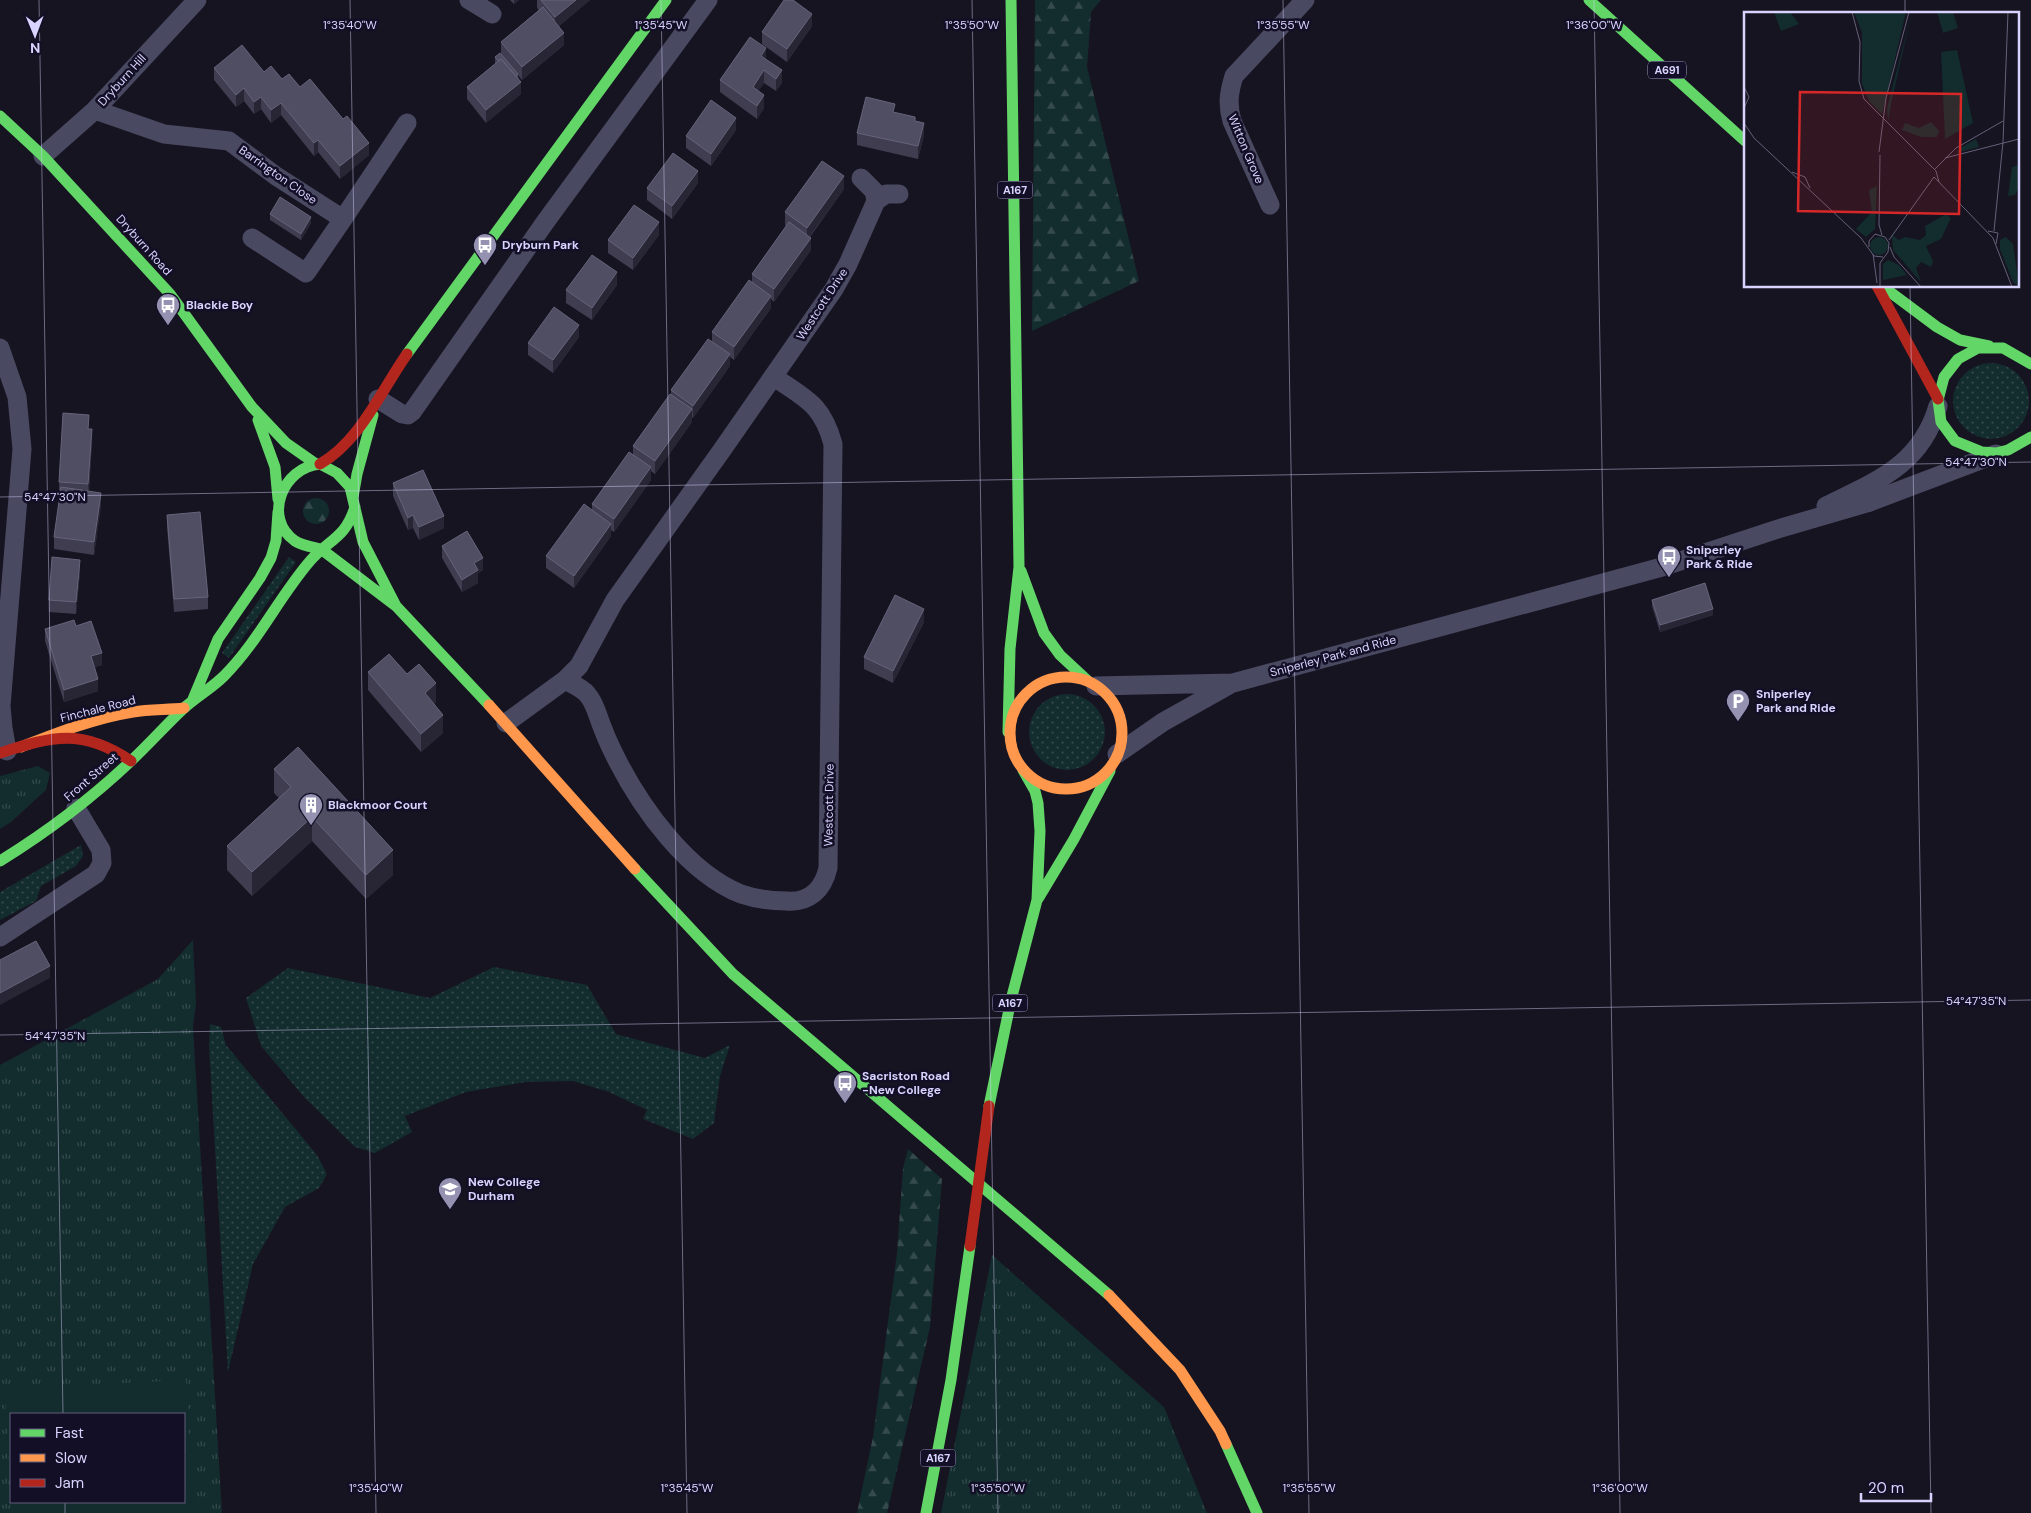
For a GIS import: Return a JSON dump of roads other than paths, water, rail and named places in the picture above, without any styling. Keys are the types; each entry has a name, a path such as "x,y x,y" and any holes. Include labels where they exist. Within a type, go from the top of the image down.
{"main road":[{"path":"666,0 388,381 377,401 336,454 318,464 300,470 282,489 278,499 281,525 289,535 307,547 320,549 396,606 506,723 655,892 734,974 1118,1303 1180,1370 1224,1439 1257,1513"},
{"name":"A167","path":"1008,732 1010,649 1019,567 1012,0"},
{"name":"A691","path":"1589,0 1744,140"},
{"name":"Dryburn Road","path":"0,116 43,156 170,294 252,406 286,443 318,464"},
{"path":"1878,288 1938,402"},
{"path":"1885,288 1936,327 1960,340 2013,351 2031,364"},
{"path":"1989,346 1971,350 1956,360 1944,374 1938,391 1942,423 1952,437 1969,450 2022,454"},
{"path":"320,549 338,538 348,528 354,502 357,474 377,401"},
{"name":"Dryburn Road","path":"252,406 275,467 278,499"},
{"path":"2000,453 2022,445 2031,437"},
{"path":"318,464 328,467 350,487 368,555 396,606"},
{"name":"Front Street","path":"187,706 202,680 219,638 240,604 265,571 271,558 277,530 278,512"},
{"name":"Front Street","path":"0,861 43,834 76,808 229,670 320,549"},
{"name":"A167","path":"1019,567 1044,633 1060,655 1092,684"},
{"path":"1064,677 1092,684 1112,701 1120,718 1122,739 1116,758 1097,780 1078,788 1061,789 1048,786 1032,778 1022,769 1012,751 1008,732 1013,710 1026,694 1046,680 1064,677"},
{"name":"Finchale Road","path":"10,751 83,724 136,712 187,706"},
{"name":"Finchale Road","path":"10,751 53,740 80,739 94,741 131,760"},
{"name":"A167","path":"1037,900 1074,839 1116,758"},
{"name":"A167","path":"926,1513 938,1457 958,1339 989,1106 1011,1000 1037,900 1040,831 1038,803 1035,791 1022,769"}],"street":[{"name":"Dryburn Hill","path":"43,156 95,110 198,0"},
{"path":"469,0 492,14"},
{"name":"Witton Grove","path":"1270,205 1232,120 1228,107 1230,88 1234,76 1304,0"},
{"path":"377,401 402,414 408,415 412,412 701,3"},
{"name":"Barrington Close","path":"95,110 164,134 228,141 276,176 342,219"},
{"path":"252,238 306,273 407,123"},
{"path":"861,178 874,191 876,201 886,194 899,194"},
{"name":"Westcott Drive","path":"506,723 565,680 579,666 615,600 834,289 848,264 876,201"},
{"path":"519,202 546,221"},
{"path":"0,348 17,397 22,449 1,706 2,728 10,751"},
{"name":"Westcott Drive","path":"565,680 587,694 593,703 603,731 617,760 636,795 676,846 697,865 721,883 740,893 756,898 791,902 806,899 823,885 828,868 833,444 830,431 820,412 812,403 774,376"},
{"path":"1778,529 1897,469 1911,456 1927,436 1938,402"},
{"path":"1778,529 1867,503 2000,453"},
{"name":"Sniperley Park and Ride","path":"1233,683 1662,567 1778,529"},
{"path":"1092,684 1233,683"},
{"path":"1116,758 1163,722 1233,683"},
{"path":"0,937 96,874 102,863 101,850 76,808"}],"place":[{"name":"Dryburn Park","path":"485,266"},
{"name":"Blackie Boy","path":"168,326"},
{"name":"Sniperley Park & Ride","path":"1669,578"},
{"name":"Sniperley Park and Ride","path":"1738,722"},
{"name":"Blackmoor Court","path":"311,826"},
{"name":"Sacriston Road -New College","path":"845,1104"},
{"name":"New College Durham","path":"450,1210"}]}
